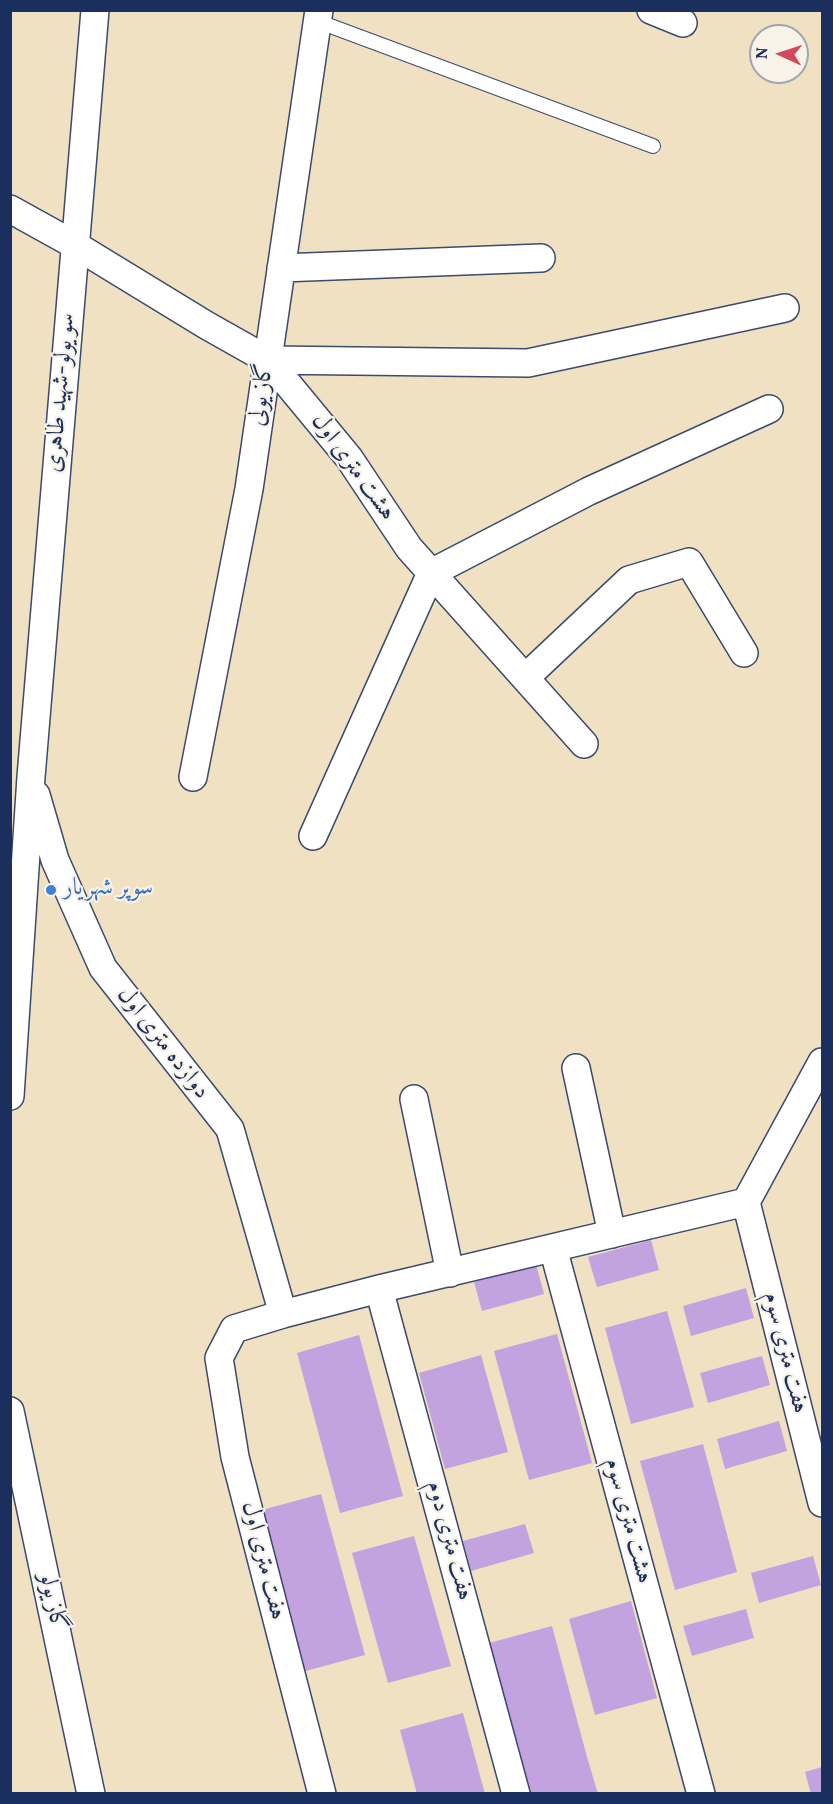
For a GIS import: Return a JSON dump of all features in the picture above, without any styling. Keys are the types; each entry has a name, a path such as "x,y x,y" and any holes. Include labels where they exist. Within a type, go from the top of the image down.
{"street":[{"name":"سو یولو-شهید طاهری","path":"31,777 95,10"},
{"path":"651,10 683,23"},
{"name":"گاز یولی","path":"193,777 249,489 318,16"},
{"name":"هشت متری اول","path":"10,209 268,360 349,458 409,548 584,744"},
{"path":"281,268 541,258"},
{"path":"268,360 528,363 785,308"},
{"path":"313,836 431,573 589,491 769,409"},
{"path":"525,678 629,580 689,562 744,653"},
{"path":"10,1096 15,960 31,777"},
{"name":"دوازده متری اول","path":"31,777 55,860 103,968 230,1130 283,1314"},
{"path":"283,1314 746,1202 822,1062"},
{"path":"576,1068 612,1234"},
{"path":"414,1099 450,1273"},
{"name":"هفت متری سوم","path":"746,1202 822,1503"},
{"name":"هشت متری سوم","path":"553,1248 701,1794"},
{"name":"هفت متری دوم","path":"380,1289 516,1794"},
{"name":"هفت متری اول","path":"283,1314 234,1329 219,1358 236,1457 322,1794"},
{"name":"گاز یولو","path":"10,1411 91,1794"}],"lane":[{"path":"318,16 652,146"}],"building":[{"path":"651,1240 659,1270 597,1287 588,1257"},
{"path":"536,1264 544,1294 482,1311 474,1282"},
{"path":"746,1288 754,1318 691,1336 683,1306"},
{"path":"667,1311 694,1407 631,1424 605,1328"},
{"path":"557,1334 592,1463 529,1480 494,1351"},
{"path":"359,1335 403,1496 340,1513 297,1353"},
{"path":"481,1355 508,1452 445,1469 419,1373"},
{"path":"762,1356 770,1385 708,1403 700,1373"},
{"path":"779,1421 787,1451 725,1469 717,1439"},
{"path":"703,1444 737,1572 675,1590 640,1461"},
{"path":"321,1494 365,1655 302,1672 258,1511"},
{"path":"525,1524 534,1553 471,1571 463,1541"},
{"path":"414,1536 451,1666 388,1683 352,1553"},
{"path":"813,1556 821,1585 759,1603 751,1573"},
{"path":"631,1601 657,1698 595,1715 569,1619"},
{"path":"746,1609 754,1638 692,1656 683,1626"},
{"path":"552,1626 598,1794 530,1794 489,1643"},
{"path":"463,1713 485,1794 417,1794 400,1730"},
{"path":"822,1767 822,1794 811,1794 805,1772"}],"place":[{"name":"سوپر شهریار","path":"51,890"}]}
